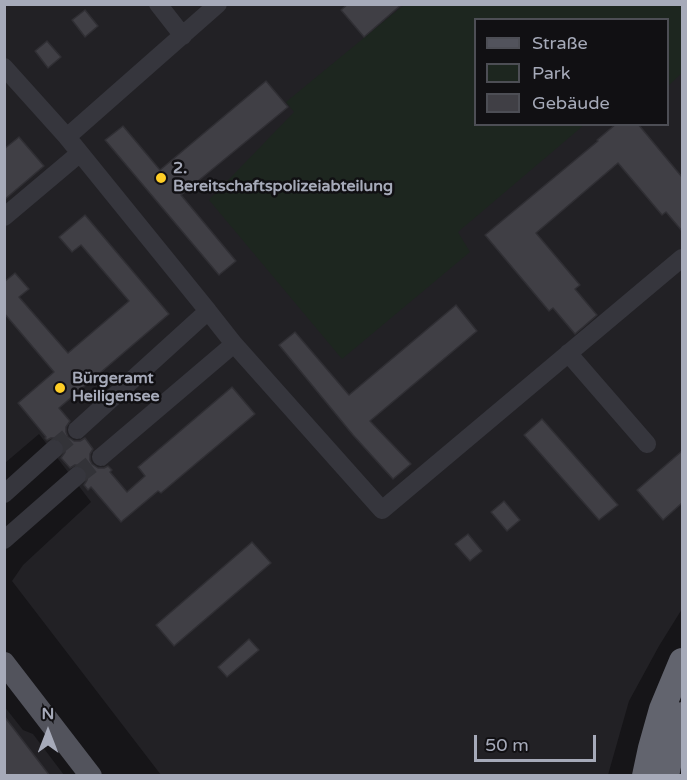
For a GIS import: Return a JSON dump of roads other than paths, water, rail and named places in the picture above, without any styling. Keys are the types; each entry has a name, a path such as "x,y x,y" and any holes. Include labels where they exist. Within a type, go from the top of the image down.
{"highway":[{"path":"645,776 662,709 682,661"},
{"path":"666,776 682,715"}],"main road":[{"path":"4,663 91,776"}],"lane":[{"path":"158,4 183,36"},
{"path":"67,137 218,4"},
{"path":"4,66 67,137 234,344 382,510 682,258"},
{"path":"4,217 80,153"},
{"path":"77,430 207,311"},
{"path":"101,457 234,344"},
{"path":"568,354 647,444"},
{"path":"4,494 54,449"},
{"path":"8,531 77,476"}],"tunnel":[{"path":"54,449 77,430"},
{"path":"77,476 101,457"}],"place":[{"name":"2. Bereitschaftspolizeiabteilung","path":"161,178"},
{"name":"Bürgeramt Heiligensee","path":"60,388"}]}
